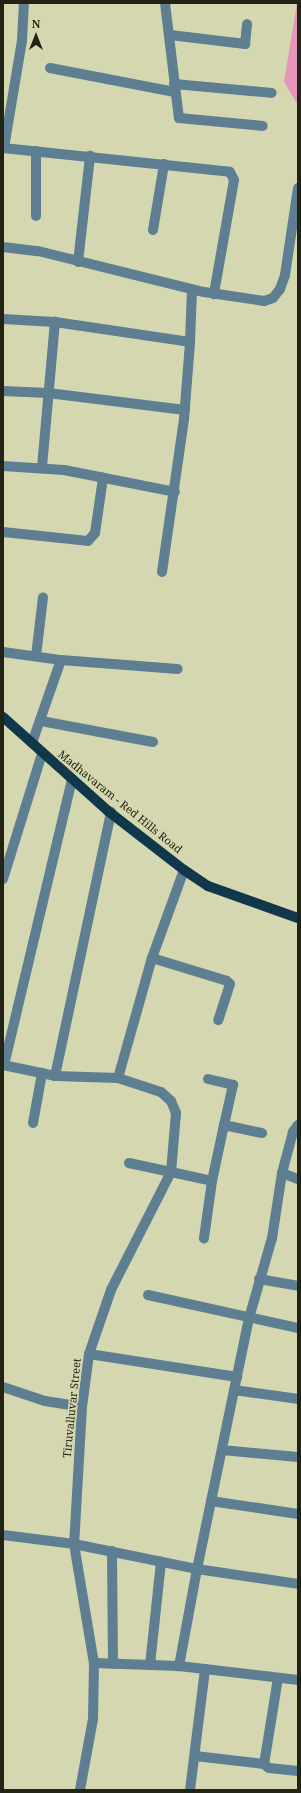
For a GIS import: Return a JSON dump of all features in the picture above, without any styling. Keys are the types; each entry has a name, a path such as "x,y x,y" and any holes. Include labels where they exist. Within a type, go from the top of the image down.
{"main road":[{"name":"Madhavaram - Red Hills Road","path":"3,717 42,754 111,812 184,870 208,886 298,918"}],"street":[{"path":"24,3 22,40 4,148 36,150 225,171 234,176 214,294"},
{"path":"165,3 179,118 263,126"},
{"path":"170,35 246,44 247,24"},
{"path":"50,68 175,88 272,94"},
{"path":"36,150 36,216"},
{"path":"78,262 90,156"},
{"path":"153,230 164,164"},
{"path":"3,248 38,252 192,290 255,302 273,298 285,275 298,188"},
{"path":"162,572 175,492 185,410 192,290"},
{"path":"3,320 55,322 190,342"},
{"path":"42,467 55,322"},
{"path":"3,391 48,393 185,410"},
{"path":"3,466 42,467 175,492"},
{"path":"3,532 88,541 95,532 103,478"},
{"path":"36,656 43,597"},
{"path":"3,652 61,660 178,669"},
{"path":"32,743 42,720 61,660"},
{"path":"42,720 153,742"},
{"path":"3,879 42,754"},
{"path":"72,779 3,1065 55,1076 118,1078 152,958 184,870"},
{"path":"55,1076 111,812"},
{"path":"152,958 228,981 230,984 218,1020"},
{"path":"33,1123 42,1073"},
{"name":"Tiruvalluvar Street","path":"80,1790 93,1719 94,1663 74,1544 82,1407 89,1354 112,1290 170,1172 176,1113 171,1101 161,1092 118,1078"},
{"path":"204,1238 212,1181 233,1085 208,1079"},
{"path":"224,1125 262,1134"},
{"path":"179,1666 197,1569 249,1318 272,1238 282,1173 293,1132 298,1125"},
{"path":"129,1163 212,1181"},
{"path":"282,1173 298,1179"},
{"path":"259,1279 298,1286"},
{"path":"148,1295 298,1328"},
{"path":"89,1354 237,1377"},
{"path":"3,1387 45,1401 82,1407"},
{"path":"234,1390 298,1399"},
{"path":"222,1450 298,1457"},
{"path":"211,1501 298,1514"},
{"path":"3,1535 74,1544 197,1569 298,1584"},
{"path":"112,1552 113,1664"},
{"path":"150,1665 161,1562"},
{"path":"94,1663 179,1666 298,1680"},
{"path":"190,1790 205,1669"},
{"path":"264,1764 278,1678"},
{"path":"195,1756 264,1764 269,1768 298,1771"}],"shaded area":[{"path":"298,3 298,105 284,82"}]}
